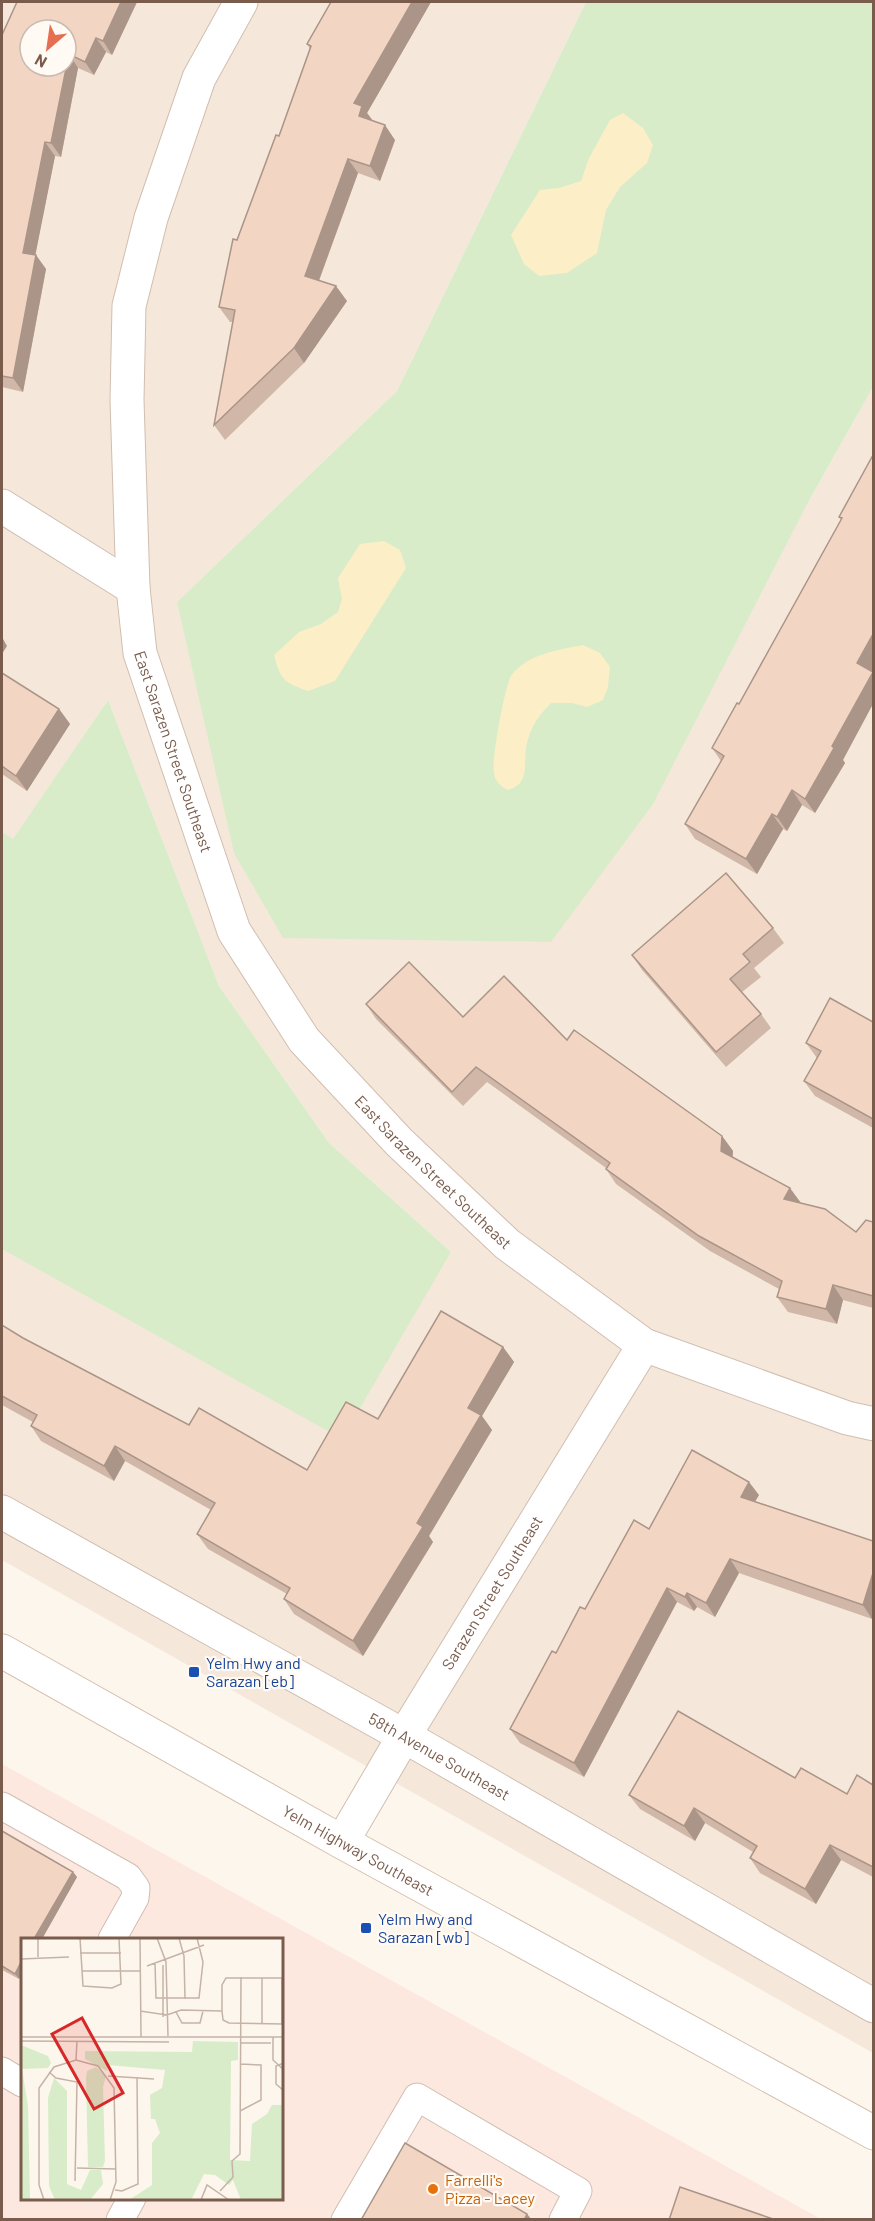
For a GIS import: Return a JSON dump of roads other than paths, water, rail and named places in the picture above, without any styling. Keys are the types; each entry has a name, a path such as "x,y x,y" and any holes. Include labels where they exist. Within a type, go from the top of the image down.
{"street":[{"name":"East Sarazen Street Southeast","path":"241,2 199,78 151,218 129,306 127,400 133,588 140,653 234,931 304,1040 399,1142 507,1244 644,1345 847,1418 873,1424"},
{"path":"2,506 133,588"},
{"name":"Sarazen Street Southeast","path":"342,1842 404,1736 644,1345"},
{"name":"58th Avenue Southeast","path":"2,1512 404,1736 873,2006"},
{"name":"Yelm Highway Southeast","path":"2,1651 342,1842 873,2133"}],"lane":[{"path":"2,1806 128,1877 136,1888 135,1898 113,1938"},
{"path":"2,2071 21,2082"},
{"path":"345,2220 417,2097 578,2191 563,2220"},
{"path":"120,2220 131,2200"}],"place":[{"name":"Yelm Hwy and Sarazan [eb]","path":"194,1672"},
{"name":"Yelm Hwy and Sarazan [wb]","path":"366,1928"},
{"name":"Farrelli's Pizza - Lacey","path":"433,2189"}]}
